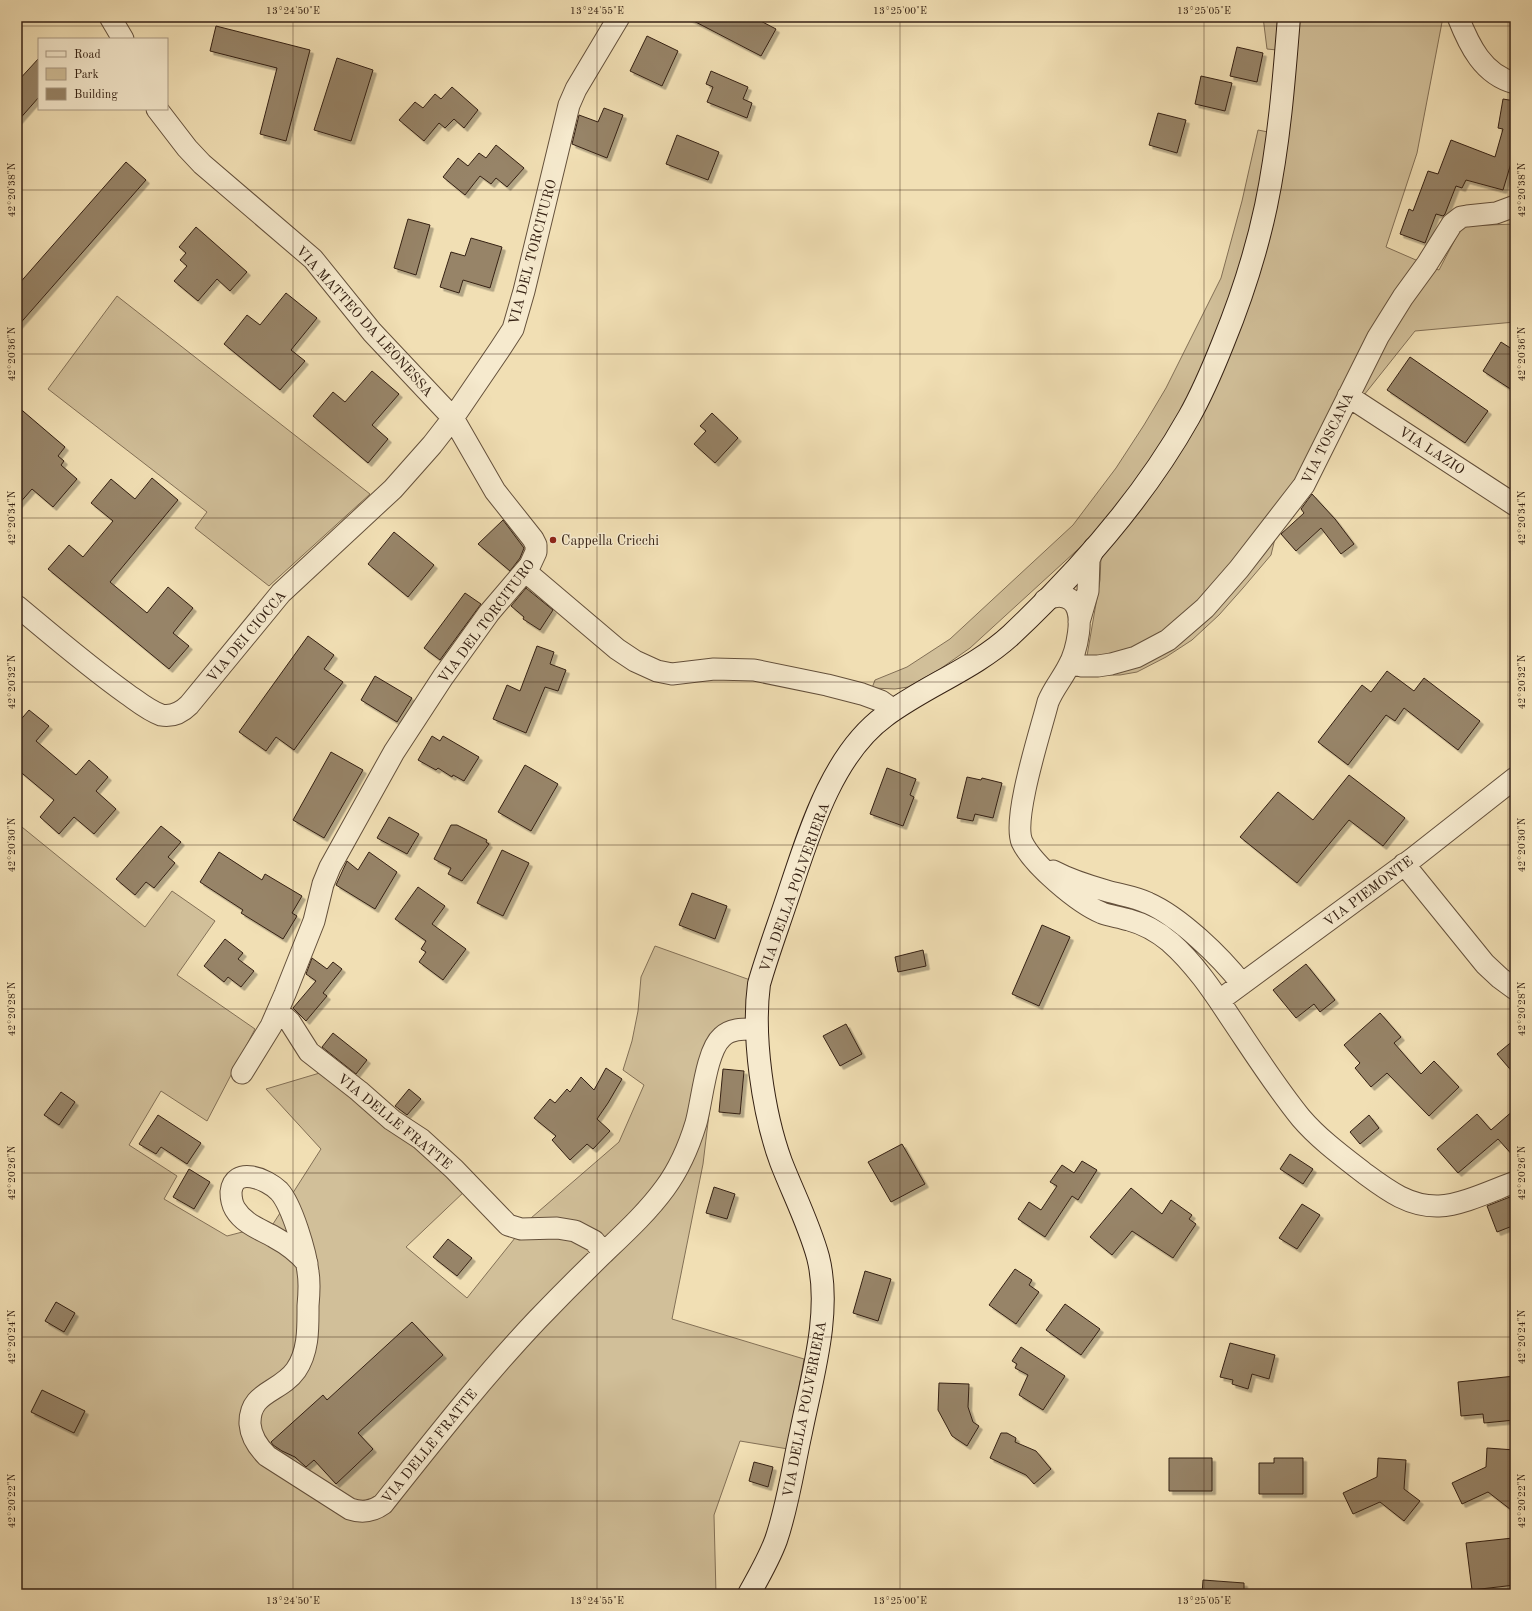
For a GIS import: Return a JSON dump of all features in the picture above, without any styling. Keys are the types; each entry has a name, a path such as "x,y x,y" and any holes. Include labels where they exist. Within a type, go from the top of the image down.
{"main road":[{"name":"VIA DELLA POLVERIERA","path":"749,1594 773,1548 784,1512 818,1342 822,1296 820,1268 812,1239 781,1161 768,1114 760,1066 758,1029 758,997 763,972 801,857 819,812 838,772 863,736 892,711 982,658 1010,635 1071,574 1132,503 1166,455 1191,415 1237,309 1250,268 1266,206 1283,94 1289,17"}],"street":[{"path":"110,17 121,38"},
{"name":"VIA DEL TORCITURO","path":"242,1073 271,1026 278,1011 314,920 325,876 394,752 451,666 489,613 534,559 536,545 533,539 495,491 453,418 513,329 524,291 569,105 576,90 619,17"},
{"path":"1458,17 1469,44 1486,66 1498,77 1515,83"},
{"name":"VIA MATTEO DA LEONESSA","path":"158,110 187,148 202,164 313,259 377,337 453,418"},
{"name":"VIA TOSCANA","path":"1070,663 1082,666 1098,666 1136,657 1168,640 1195,617 1239,569 1302,489 1312,473 1348,396 1382,329 1427,264 1452,224 1461,217 1496,213 1515,206"},
{"name":"VIA LAZIO","path":"1348,396 1515,505"},
{"name":"VIA DEI CIOCCA","path":"17,606 93,669 134,699 160,714 170,716 176,714 189,705 281,593 392,489 432,445 453,418"},
{"path":"1081,612 1088,586 1089,560 1094,548"},
{"path":"525,571 617,649 635,661 658,671 672,674 696,670 733,668 761,671 862,694 881,700 892,711"},
{"path":"1071,574 1078,574 1083,578 1086,588 1077,642 1070,663 1053,690 1048,702 1024,795 1020,832 1022,841 1028,851 1066,890 1090,907 1103,913 1139,924 1165,938 1185,957 1220,1000 1274,1082 1303,1120 1342,1156 1372,1179 1406,1200 1420,1204 1444,1205 1458,1202 1515,1182"},
{"path":"1045,600 1058,596 1067,598 1074,602 1081,612"},
{"name":"VIA PIEMONTE","path":"1220,1000 1404,864 1515,778"},
{"path":"1028,851 1041,863 1060,874 1096,888 1143,901 1159,909 1211,949 1242,984"},
{"path":"1404,864 1485,964 1515,989"},
{"name":"VIA DELLE FRATTE","path":"278,1011 290,1022 309,1052 359,1091 392,1120 421,1139 454,1169 508,1225 521,1229 558,1228 575,1231 594,1241 604,1253"},
{"name":"VIA DELLE FRATTE","path":"307,1263 309,1279 308,1329 303,1357 297,1369 290,1377 255,1402 252,1408 250,1427 254,1440 267,1456 350,1509 364,1512 371,1511 383,1504 494,1366 573,1283 656,1200 674,1174 689,1143 696,1123 710,1059 716,1044 726,1034 733,1031 758,1029"}],"green space":[{"path":"1263,17 1443,17 1417,153 1386,247 1439,270 1462,226 1515,224 1515,322 1415,331 1286,493 1271,555 1219,615 1192,640 1166,657 1137,672 1120,675 1103,675 1087,656 1100,580 1101,556 1087,541 970,648 940,669 908,687 895,689 872,688 875,680 907,667 950,639 1073,525 1116,468 1166,388 1221,278 1242,201 1258,130 1268,132 1277,50 1267,49"},
{"path":"117,296 370,494 269,586 195,528 207,512 48,389"},
{"path":"17,823 145,927 172,891 215,921 177,975 255,1029 207,1121 161,1091 129,1145 177,1176 164,1199 227,1236 273,1224 321,1149 266,1089 323,1072 466,1190 406,1247 467,1298 531,1218 619,1142 644,1085 623,1070 632,1041 638,1011 641,977 655,946 753,981 750,1020 719,1031 703,1164 672,1319 804,1359 788,1449 740,1441 714,1515 716,1594 17,1594"}],"building":[{"path":"686,17 753,17 776,29 761,56"},
{"path":"216,26 310,50 286,141 260,134 277,68 210,51"},
{"path":"647,36 678,51 662,86 630,71"},
{"path":"1237,47 1263,53 1257,82 1230,76"},
{"path":"337,58 373,70 351,141 314,130"},
{"path":"38,59 38,98 17,122 17,82"},
{"path":"711,71 748,87 743,99 752,103 747,118 707,102 713,87 706,84"},
{"path":"1201,76 1232,83 1225,111 1195,104"},
{"path":"452,87 478,110 464,128 454,119 445,128 439,123 424,141 399,120 415,102 423,108 435,94 441,99"},
{"path":"1503,99 1515,101 1515,150 1503,190 1466,180 1462,188 1456,186 1445,214 1443,216 1436,214 1425,243 1400,234 1409,209 1413,211 1428,171 1438,174 1451,140 1495,157 1503,129 1498,128"},
{"path":"604,108 623,115 607,158 572,144 579,115 598,122"},
{"path":"1158,113 1186,120 1177,153 1149,145"},
{"path":"677,135 719,152 708,180 666,164"},
{"path":"496,145 524,168 507,187 496,178 491,184 480,176 465,195 443,177 458,158 468,166 479,153 486,158"},
{"path":"126,162 146,180 17,327 17,286"},
{"path":"408,219 430,225 416,275 394,268"},
{"path":"196,227 247,272 230,291 217,279 198,301 174,281 187,266 180,260 186,253 179,247"},
{"path":"471,238 502,247 490,288 463,280 459,293 440,287 451,252 465,256"},
{"path":"286,293 317,318 291,350 305,361 280,390 224,344 247,315 260,325"},
{"path":"1501,342 1515,351 1515,392 1483,371"},
{"path":"1410,357 1488,411 1465,443 1387,390"},
{"path":"372,371 399,394 372,425 388,439 368,463 313,416 333,392 345,402"},
{"path":"17,406 65,447 58,456 64,461 61,465 77,479 53,507 32,489 17,506"},
{"path":"712,413 738,438 715,463 694,444 706,431 700,426"},
{"path":"152,478 178,500 110,582 147,613 168,587 193,608 173,633 189,646 169,669 48,569 69,545 83,557 113,521 91,503 111,479 135,499"},
{"path":"1312,494 1335,519 1354,544 1341,554 1321,528 1296,551 1281,534 1304,513 1301,509"},
{"path":"503,520 524,548 520,558 510,571 478,544"},
{"path":"394,532 434,565 408,597 368,564"},
{"path":"526,588 553,610 540,630 523,619 524,617 511,606"},
{"path":"465,593 481,604 440,660 424,648"},
{"path":"308,636 334,655 324,669 343,682 294,750 276,737 266,751 239,732"},
{"path":"537,646 554,652 550,664 566,670 558,691 545,687 526,733 493,719 507,685 520,691"},
{"path":"1387,671 1414,691 1424,678 1480,721 1458,750 1404,708 1395,721 1386,715 1348,765 1318,742 1362,685 1371,692"},
{"path":"375,676 412,698 397,722 361,700"},
{"path":"29,710 49,726 36,741 76,775 89,760 108,777 96,791 116,809 94,834 74,817 59,834 40,817 54,800 17,769 17,724"},
{"path":"432,736 440,741 443,736 479,757 464,781 453,775 452,777 438,768 436,770 418,760"},
{"path":"331,752 363,770 324,838 293,820"},
{"path":"525,765 558,784 531,831 498,812"},
{"path":"887,768 916,779 910,795 914,797 903,826 870,814"},
{"path":"1349,775 1405,818 1383,846 1349,820 1297,883 1240,837 1278,792 1313,820"},
{"path":"967,777 981,780 982,778 1002,783 993,818 975,814 973,821 957,818"},
{"path":"389,817 419,834 407,854 377,838"},
{"path":"451,825 457,825 487,840 486,842 489,844 462,881 448,874 451,868 434,859"},
{"path":"161,826 181,842 168,857 175,863 154,888 146,882 135,895 116,879"},
{"path":"502,850 529,863 503,916 477,903"},
{"path":"219,852 262,880 265,874 302,896 292,913 297,916 283,939 241,913 243,910 200,882"},
{"path":"369,852 397,872 375,909 336,885 347,861 358,870"},
{"path":"418,887 445,906 432,924 466,949 443,980 419,962 426,952 421,949 426,941 395,919"},
{"path":"692,893 727,906 715,939 679,925"},
{"path":"1042,925 1070,937 1039,1006 1012,994"},
{"path":"225,939 243,953 238,959 254,971 241,987 228,977 224,982 204,966"},
{"path":"923,950 926,966 898,972 895,957"},
{"path":"312,958 327,969 333,962 342,969 323,993 327,996 306,1021 293,1008 316,981 306,974"},
{"path":"1306,964 1335,1000 1320,1012 1314,1004 1296,1018 1273,990"},
{"path":"1380,1013 1401,1037 1394,1043 1421,1074 1434,1061 1459,1087 1429,1116 1387,1073 1371,1087 1355,1068 1360,1063 1344,1045"},
{"path":"846,1024 862,1054 840,1066 823,1036"},
{"path":"333,1033 367,1060 356,1074 322,1047"},
{"path":"1515,1039 1515,1075 1497,1054"},
{"path":"606,1068 622,1079 597,1119 610,1131 593,1149 587,1144 570,1160 552,1140 556,1136 534,1118 550,1099 555,1103 567,1089 570,1092 581,1077 594,1090"},
{"path":"723,1069 744,1071 740,1114 719,1112"},
{"path":"409,1089 421,1099 407,1115 395,1106"},
{"path":"61,1092 75,1102 59,1125 44,1115"},
{"path":"1515,1109 1515,1158 1498,1139 1458,1173 1437,1149 1477,1114 1491,1130"},
{"path":"158,1115 201,1143 187,1164 161,1147 156,1154 139,1144"},
{"path":"1369,1115 1379,1128 1360,1144 1350,1132"},
{"path":"902,1144 925,1184 891,1202 868,1162"},
{"path":"1290,1154 1313,1169 1303,1184 1280,1169"},
{"path":"1082,1161 1097,1170 1078,1200 1072,1196 1045,1237 1018,1219 1029,1202 1041,1210 1057,1186 1050,1182 1062,1165 1074,1173"},
{"path":"189,1169 210,1182 194,1209 173,1197"},
{"path":"714,1187 735,1194 727,1219 706,1213"},
{"path":"1131,1188 1162,1214 1171,1200 1192,1215 1189,1219 1196,1224 1173,1258 1132,1231 1112,1255 1090,1237"},
{"path":"1515,1195 1515,1225 1497,1232 1487,1206"},
{"path":"1302,1204 1320,1215 1297,1249 1279,1238"},
{"path":"448,1239 472,1258 457,1276 433,1257"},
{"path":"1015,1269 1032,1280 1029,1285 1039,1292 1016,1324 989,1305"},
{"path":"865,1271 891,1279 878,1321 853,1313"},
{"path":"56,1302 75,1313 64,1332 45,1321"},
{"path":"1065,1304 1100,1329 1081,1355 1046,1330"},
{"path":"412,1322 443,1355 358,1433 373,1449 336,1484 314,1460 306,1467 295,1457 273,1445 271,1442 323,1395 327,1400"},
{"path":"1230,1343 1275,1355 1269,1379 1252,1374 1248,1389 1232,1384 1233,1380 1220,1377"},
{"path":"1021,1347 1065,1376 1043,1410 1019,1395 1028,1375 1015,1368 1017,1364 1012,1361"},
{"path":"1515,1376 1515,1420 1484,1423 1483,1414 1461,1416 1458,1382"},
{"path":"939,1383 969,1384 968,1407 973,1422 979,1426 967,1446 952,1436 938,1410"},
{"path":"42,1390 85,1411 74,1433 31,1412"},
{"path":"1001,1433 1007,1433 1016,1438 1015,1442 1036,1451 1051,1469 1034,1484 1026,1475 990,1458"},
{"path":"1487,1448 1515,1450 1513,1479 1515,1480 1515,1513 1488,1492 1462,1504 1452,1483 1486,1467"},
{"path":"1169,1458 1212,1458 1212,1491 1169,1491"},
{"path":"1274,1458 1303,1458 1303,1494 1259,1494 1259,1463 1274,1463"},
{"path":"1378,1458 1406,1460 1404,1489 1420,1501 1404,1521 1380,1502 1353,1514 1343,1493 1377,1477"},
{"path":"754,1462 773,1467 768,1487 749,1481"},
{"path":"1513,1538 1515,1552 1515,1585 1472,1590 1466,1543"},
{"path":"1203,1580 1244,1583 1244,1594 1202,1594"}],"place":[{"name":"Cappella Cricchi","path":"553,540"}]}
